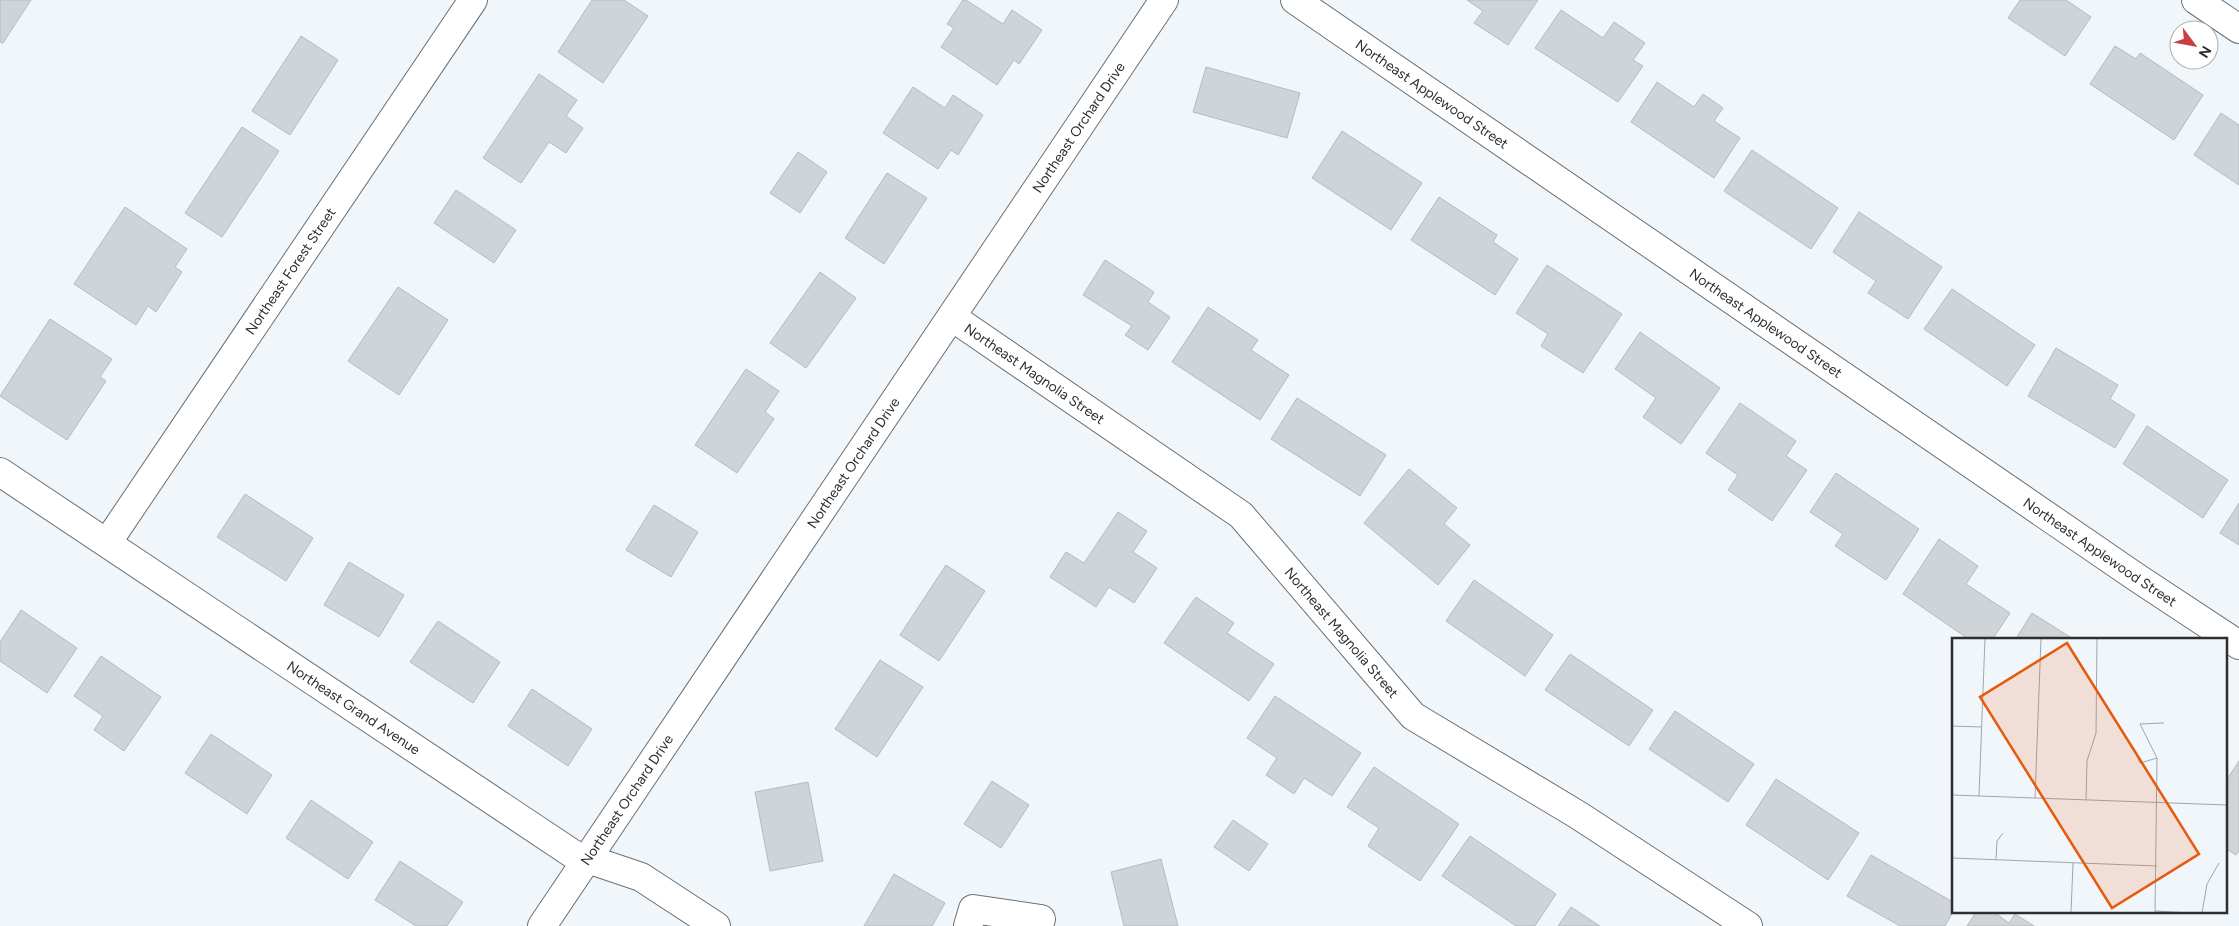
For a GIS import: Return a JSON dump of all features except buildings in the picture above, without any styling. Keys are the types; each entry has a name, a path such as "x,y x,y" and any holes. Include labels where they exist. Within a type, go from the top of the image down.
{"street":[{"name":"Northeast Forest Street","path":"107,544 473,0"},
{"name":"Northeast Orchard Drive","path":"542,926 1164,0"},
{"name":"Northeast Applewood Street","path":"1295,0 2239,645"},
{"path":"2196,0 2239,29"},
{"name":"Northeast Magnolia Street","path":"952,317 1241,515 1413,716 1578,815 1748,926"},
{"name":"Northeast Grand Avenue","path":"0,472 573,854 641,877 716,926"},
{"path":"968,926 973,909 1041,919"}]}
